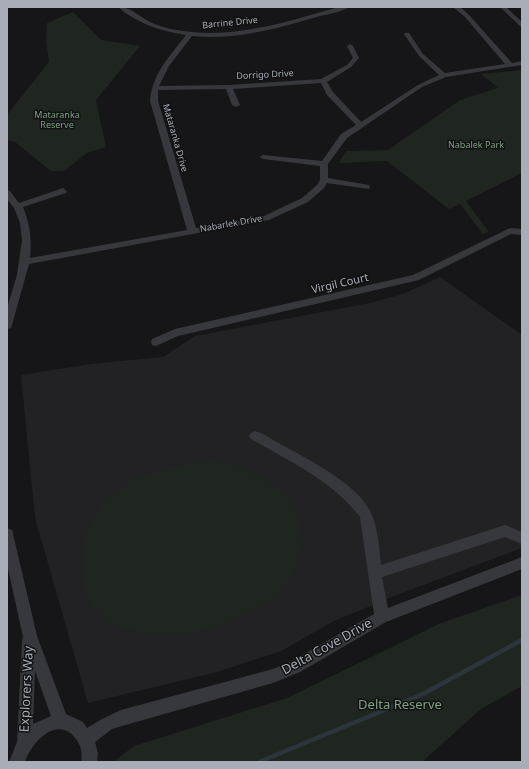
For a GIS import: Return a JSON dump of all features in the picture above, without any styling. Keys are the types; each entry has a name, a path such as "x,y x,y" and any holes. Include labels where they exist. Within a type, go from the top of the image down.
{"street":[{"name":"Barrine Drive","path":"120,7 135,18 149,25 166,31 189,36 215,36 245,32 346,7"},
{"path":"314,7 323,13"},
{"path":"456,7 467,16 510,64"},
{"path":"503,7 522,26"},
{"path":"511,7 522,17"},
{"path":"407,34 421,55 444,75"},
{"name":"Mataranka Drive","path":"189,36 157,78 154,101 192,231"},
{"name":"Dorrigo Drive","path":"155,88 323,81 349,66 356,58 350,46"},
{"path":"366,186 324,180 324,164 344,136 420,86 444,75 522,63"},
{"path":"323,81 337,101 360,125"},
{"path":"229,86 236,105"},
{"path":"263,156 324,164"},
{"name":"Nabarlek Drive","path":"25,262 266,218 305,200 321,186 324,180"},
{"path":"18,206 63,191"},
{"path":"7,193 18,206 26,228 27,247 25,262 7,325"},
{"name":"Virgil Court","path":"156,342 175,333 416,278 510,231 522,232"},
{"path":"255,436 337,484 356,501 366,514 382,617"},
{"path":"376,573 506,531 522,538"},
{"name":"Explorers Way","path":"7,536 30,636 61,722 49,723 36,730 25,741 18,755 17,762"},
{"name":"Delta Cove Drive","path":"85,739 107,724 121,718 258,681 294,667 382,617 522,563"},
{"name":"Explorers Way","path":"25,741 30,636"},
{"path":"61,722 73,725 82,733 88,744 89,762"}],"shaded area":[{"path":"440,277 522,335 522,548 397,595 334,621 281,651 217,672 88,703 35,518 21,375 91,364 163,357 195,336 370,303 403,294"}],"green space":[{"name":"Mataranka Reserve","path":"73,12 101,40 140,46 96,100 106,147 87,153 64,171 51,171 15,142 7,140 7,115 49,62 46,41 47,23"},
{"name":"Nabalek Park","path":"522,70 522,173 466,201 489,232 483,234 460,204 449,209 387,161 339,163 346,151 388,150 460,100 498,88 481,74"},
{"path":"209,460 234,464 265,479 286,494 296,510 304,542 289,581 265,605 229,622 189,634 145,635 113,624 93,606 83,586 81,565 82,544 91,521 107,499 134,479 165,469"},
{"name":"Delta Reserve","path":"522,595 522,686 481,709 422,762 116,762 117,759 134,746 287,698 441,623"}],"waterway":[{"path":"259,762 423,694 522,640"}]}
